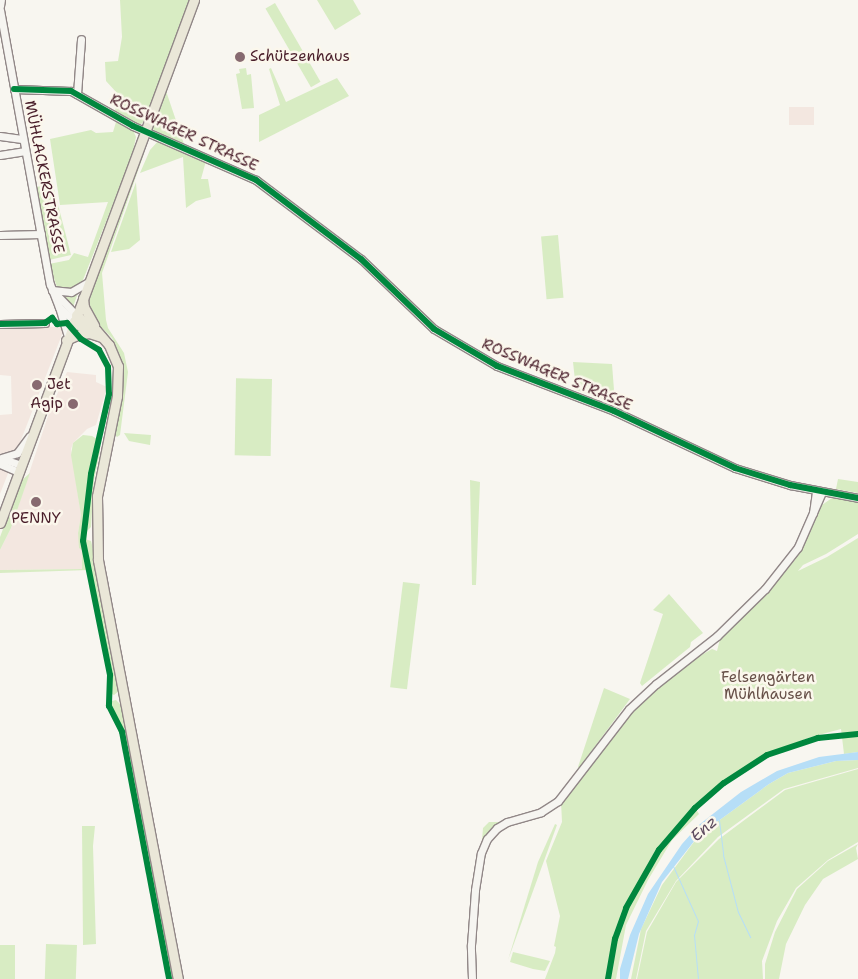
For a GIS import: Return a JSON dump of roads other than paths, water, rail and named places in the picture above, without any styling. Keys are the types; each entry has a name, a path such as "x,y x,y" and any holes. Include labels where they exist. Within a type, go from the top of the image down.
{"main road":[{"path":"0,523 194,0"},
{"path":"83,296 84,307 96,333"},
{"path":"75,318 96,333 113,352 119,375 117,396 97,496 98,560 178,979"},
{"path":"67,339 77,335 96,333"}],"street":[{"path":"0,6 1,0"},
{"name":"MÜHLACKERSTRASSE","path":"0,10 24,152 52,290 58,307 75,318"},
{"path":"77,94 81,39"},
{"name":"ROSSWAGER STRASSE","path":"14,89 58,89 77,94 112,115 182,149 245,174 262,184 361,259 434,329 478,357 524,378 614,411 736,468 819,491 858,498"},
{"path":"0,136 22,139"},
{"path":"0,155 24,152"},
{"path":"0,235 41,234"},
{"path":"52,290 71,292 88,282"},
{"path":"52,290 75,318"},
{"path":"58,307 67,339"},
{"path":"0,324 45,323"},
{"path":"0,460 16,453 33,432"},
{"path":"0,460 20,468"},
{"path":"472,979 471,945 476,877 481,853 487,839 502,824 541,812 558,801 612,728 634,704 717,636 782,570 798,547 813,516 819,491"}],"water":[{"name":"Enz","path":"858,752 858,760 836,761 788,773 769,784 699,835 662,882 639,934 628,979 620,979 620,969 630,935 648,894 682,844 700,824 741,792 777,771 819,757"}],"waterway":[{"name":"Enz","path":"719,820 723,855 738,912 750,937"},
{"path":"673,866 698,921 694,935 698,979"}],"place":[{"name":"Schützenhaus","path":"240,57"},
{"name":"Jet","path":"37,385"},
{"name":"Agip","path":"73,404"},
{"name":"PENNY","path":"36,502"}],"park label":[{"name":"Felsengärten Mühlhausen","path":"768,686"}]}
